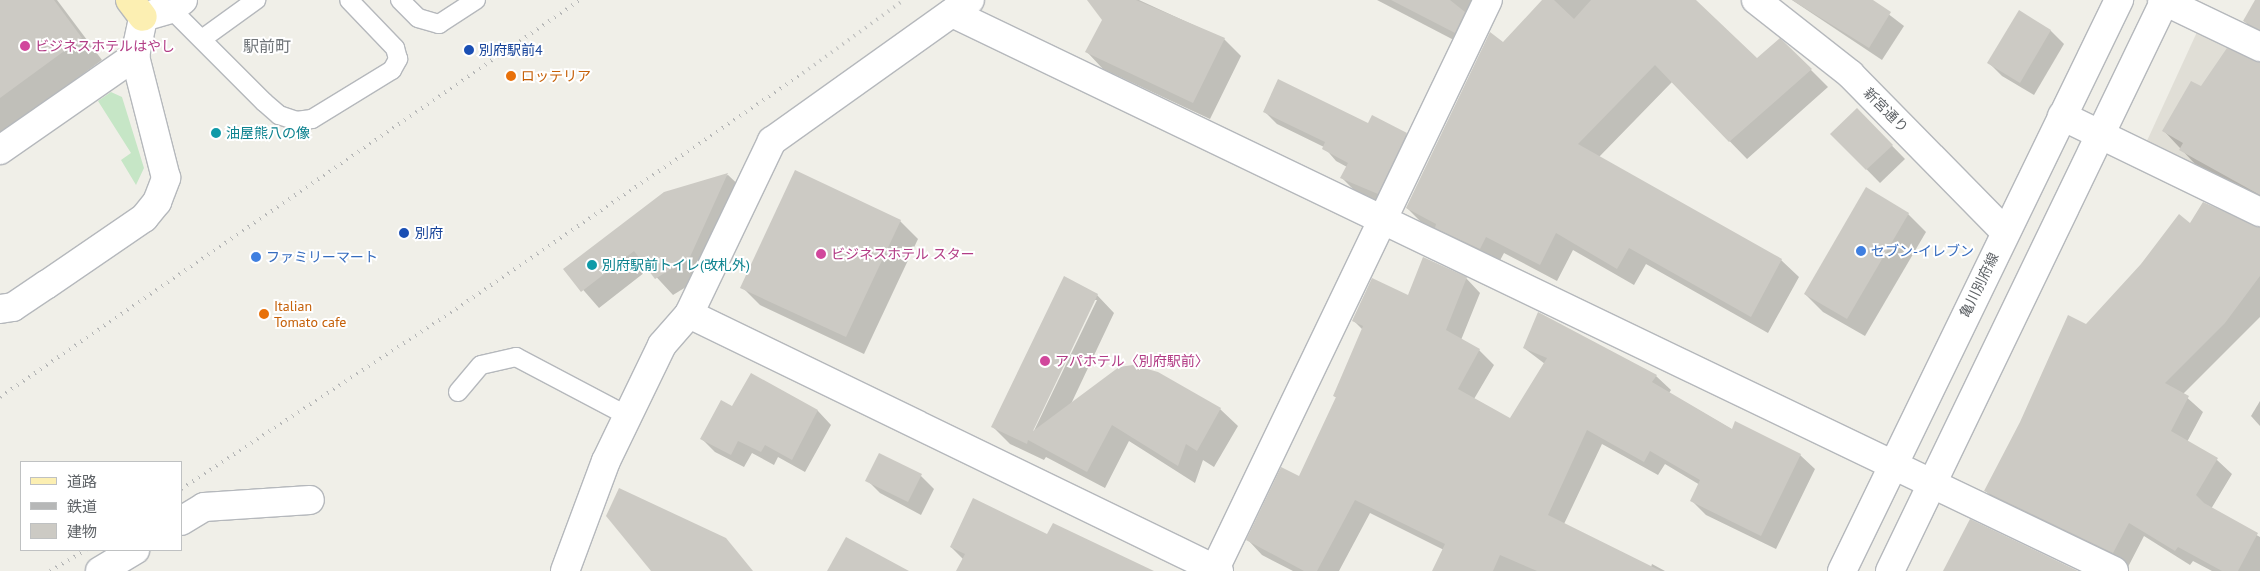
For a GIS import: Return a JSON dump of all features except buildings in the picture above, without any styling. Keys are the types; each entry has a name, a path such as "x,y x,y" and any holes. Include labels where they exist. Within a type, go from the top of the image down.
{"street":[{"path":"689,314 1216,570 1488,0"},
{"name":"新宮通り","path":"1756,0 1850,74 2005,232"},
{"name":"亀川別府線","path":"1842,571 2119,0"},
{"path":"1890,571 2164,0 2260,48"},
{"path":"0,309 13,308 144,218 157,202 166,178 135,56 137,8 177,4"},
{"path":"564,571 606,461 662,345 689,314 772,140 961,7 1382,219 2114,571"},
{"path":"0,150 135,56"},
{"path":"2062,116 2260,212"},
{"path":"182,520 204,508 310,500"},
{"path":"100,571 133,551"}],"lane":[{"path":"202,39 256,0"},
{"path":"177,4 202,39 279,115 296,121 312,119 392,70 398,59 395,48 349,0"},
{"path":"400,0 418,18 440,24 476,0"},
{"path":"458,392 481,365 516,357 628,416"}],"shaded area":[{"path":"2197,32 2260,56 2260,199 2146,143"}],"green space":[{"path":"111,92 122,97 144,168 136,185 121,160 131,153 98,101"}],"railway":[{"path":"0,397 580,0"},
{"path":"182,488 456,309 803,73 904,0"},
{"path":"50,571 84,551"}],"place":[{"name":"ビジネスホテルはやし","path":"25,46"},
{"name":"別府駅前4","path":"469,50"},
{"name":"ロッテリア","path":"511,76"},
{"name":"油屋熊八の像","path":"216,133"},
{"name":"別府","path":"404,233"},
{"name":"セブン-イレブン","path":"1861,251"},
{"name":"ビジネスホテル スター","path":"821,254"},
{"name":"ファミリーマート","path":"256,257"},
{"name":"別府駅前トイレ(改札外)","path":"592,265"},
{"name":"Italian Tomato cafe","path":"264,314"},
{"name":"アパホテル〈別府駅前〉","path":"1045,361"}],"district":[{"name":"駅前町","path":"267,46"}]}
